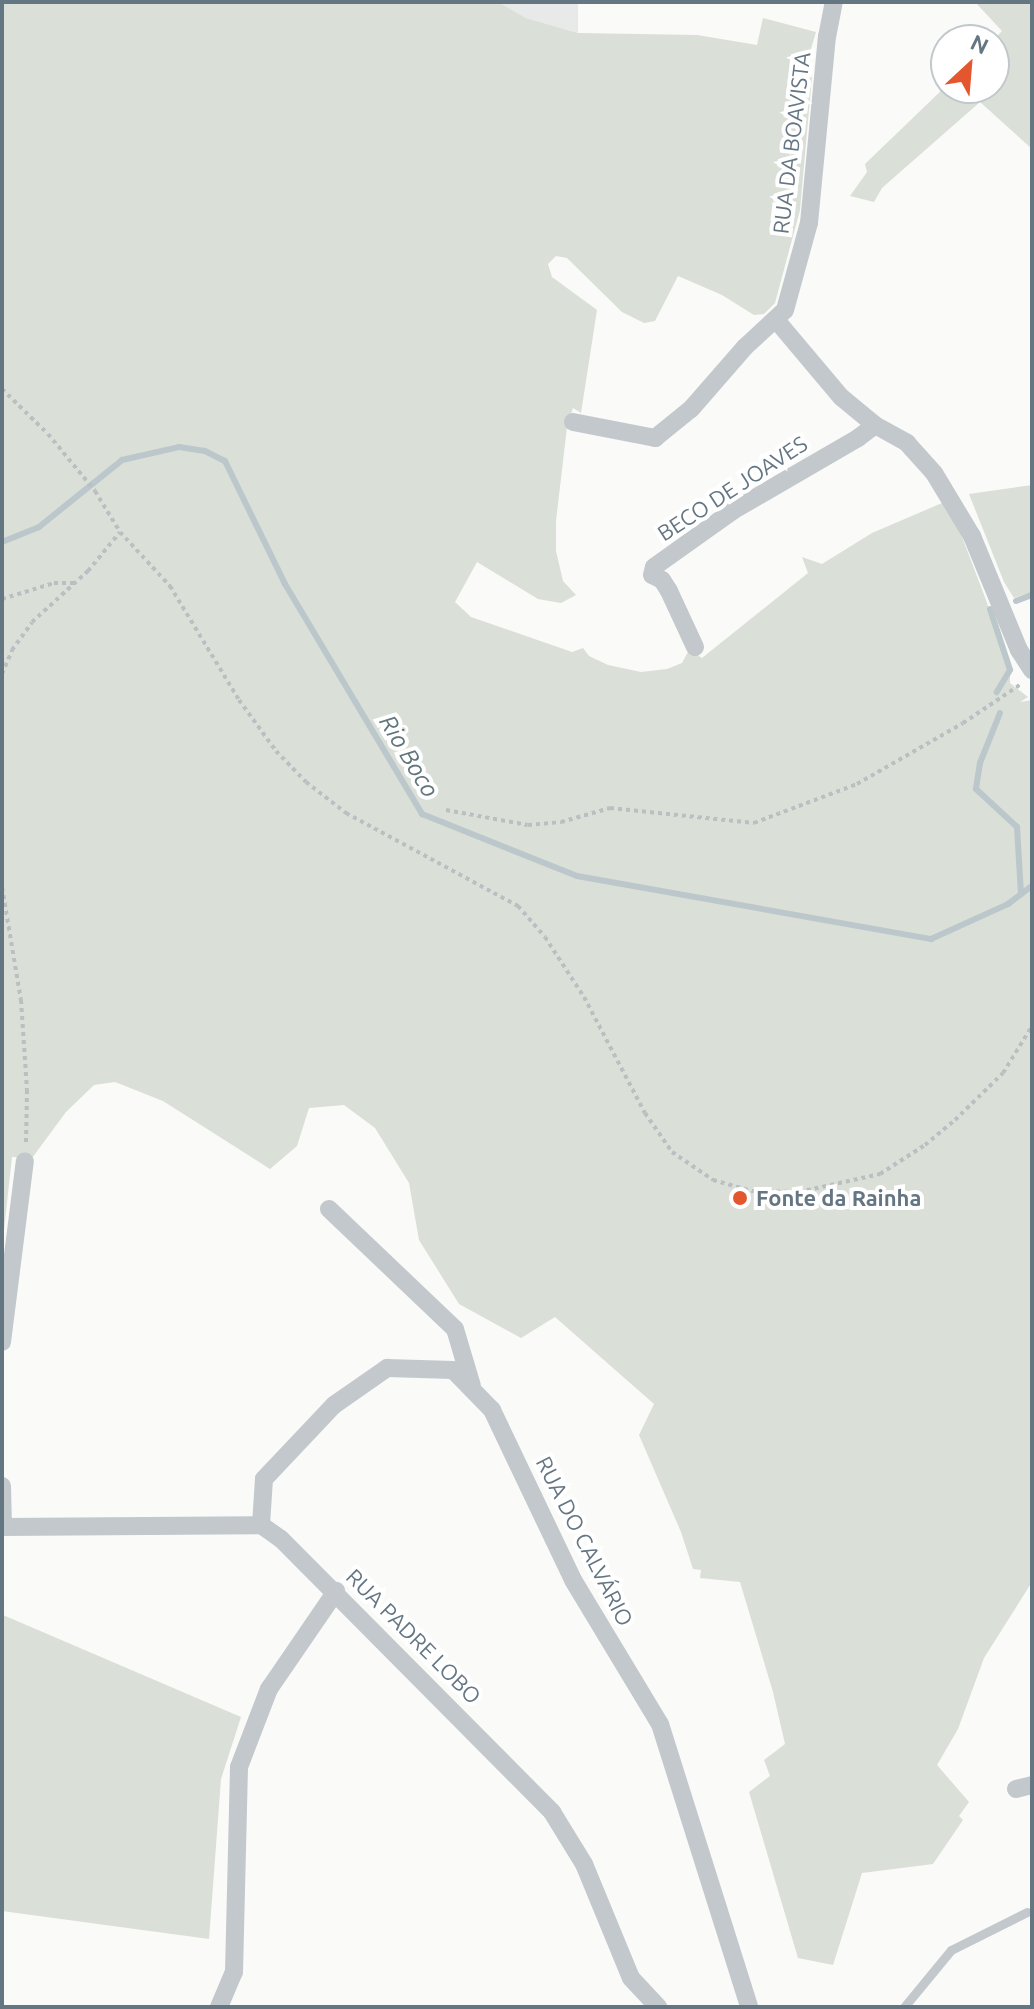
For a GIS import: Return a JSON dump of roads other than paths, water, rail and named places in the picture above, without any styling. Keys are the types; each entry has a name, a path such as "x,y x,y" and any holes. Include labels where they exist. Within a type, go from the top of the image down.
{"street":[{"name":"RUA DA BOAVISTA","path":"573,422 655,438 691,409 745,347 777,321 785,310 809,223 834,2"},
{"path":"777,321 841,397 875,425 907,443 954,503 972,536 1028,676"},
{"name":"BECO DE JOAVES","path":"695,647 669,591 662,580 652,575 654,567 734,510 875,425"},
{"path":"2,1342 25,1161"},
{"path":"329,1209 455,1329 474,1391"},
{"name":"RUA DO CALVÁRIO","path":"261,1525 264,1479 334,1405 387,1368 453,1370 492,1410 573,1580 660,1724 749,2007"},
{"path":"2,1486 3,1527 261,1525"},
{"name":"RUA PADRE LOBO","path":"261,1525 336,1591 552,1812 584,1864 631,1978 658,2007"},
{"path":"219,2007 234,1972 239,1767 269,1689 336,1591"}],"lane":[{"path":"904,2007 951,1950 1027,1912"}],"waterway":[{"name":"Rio Boco","path":"2,542 39,527 122,460 179,447 205,451 225,461 285,584 422,814 577,876 931,939 1008,904 1032,886"},
{"path":"1016,601 1032,595"},
{"path":"990,609 1010,670 997,692"},
{"path":"1000,713 980,763 976,789 1017,827 1021,894"}],"place":[{"name":"Fonte da Rainha","path":"740,1198"}]}
